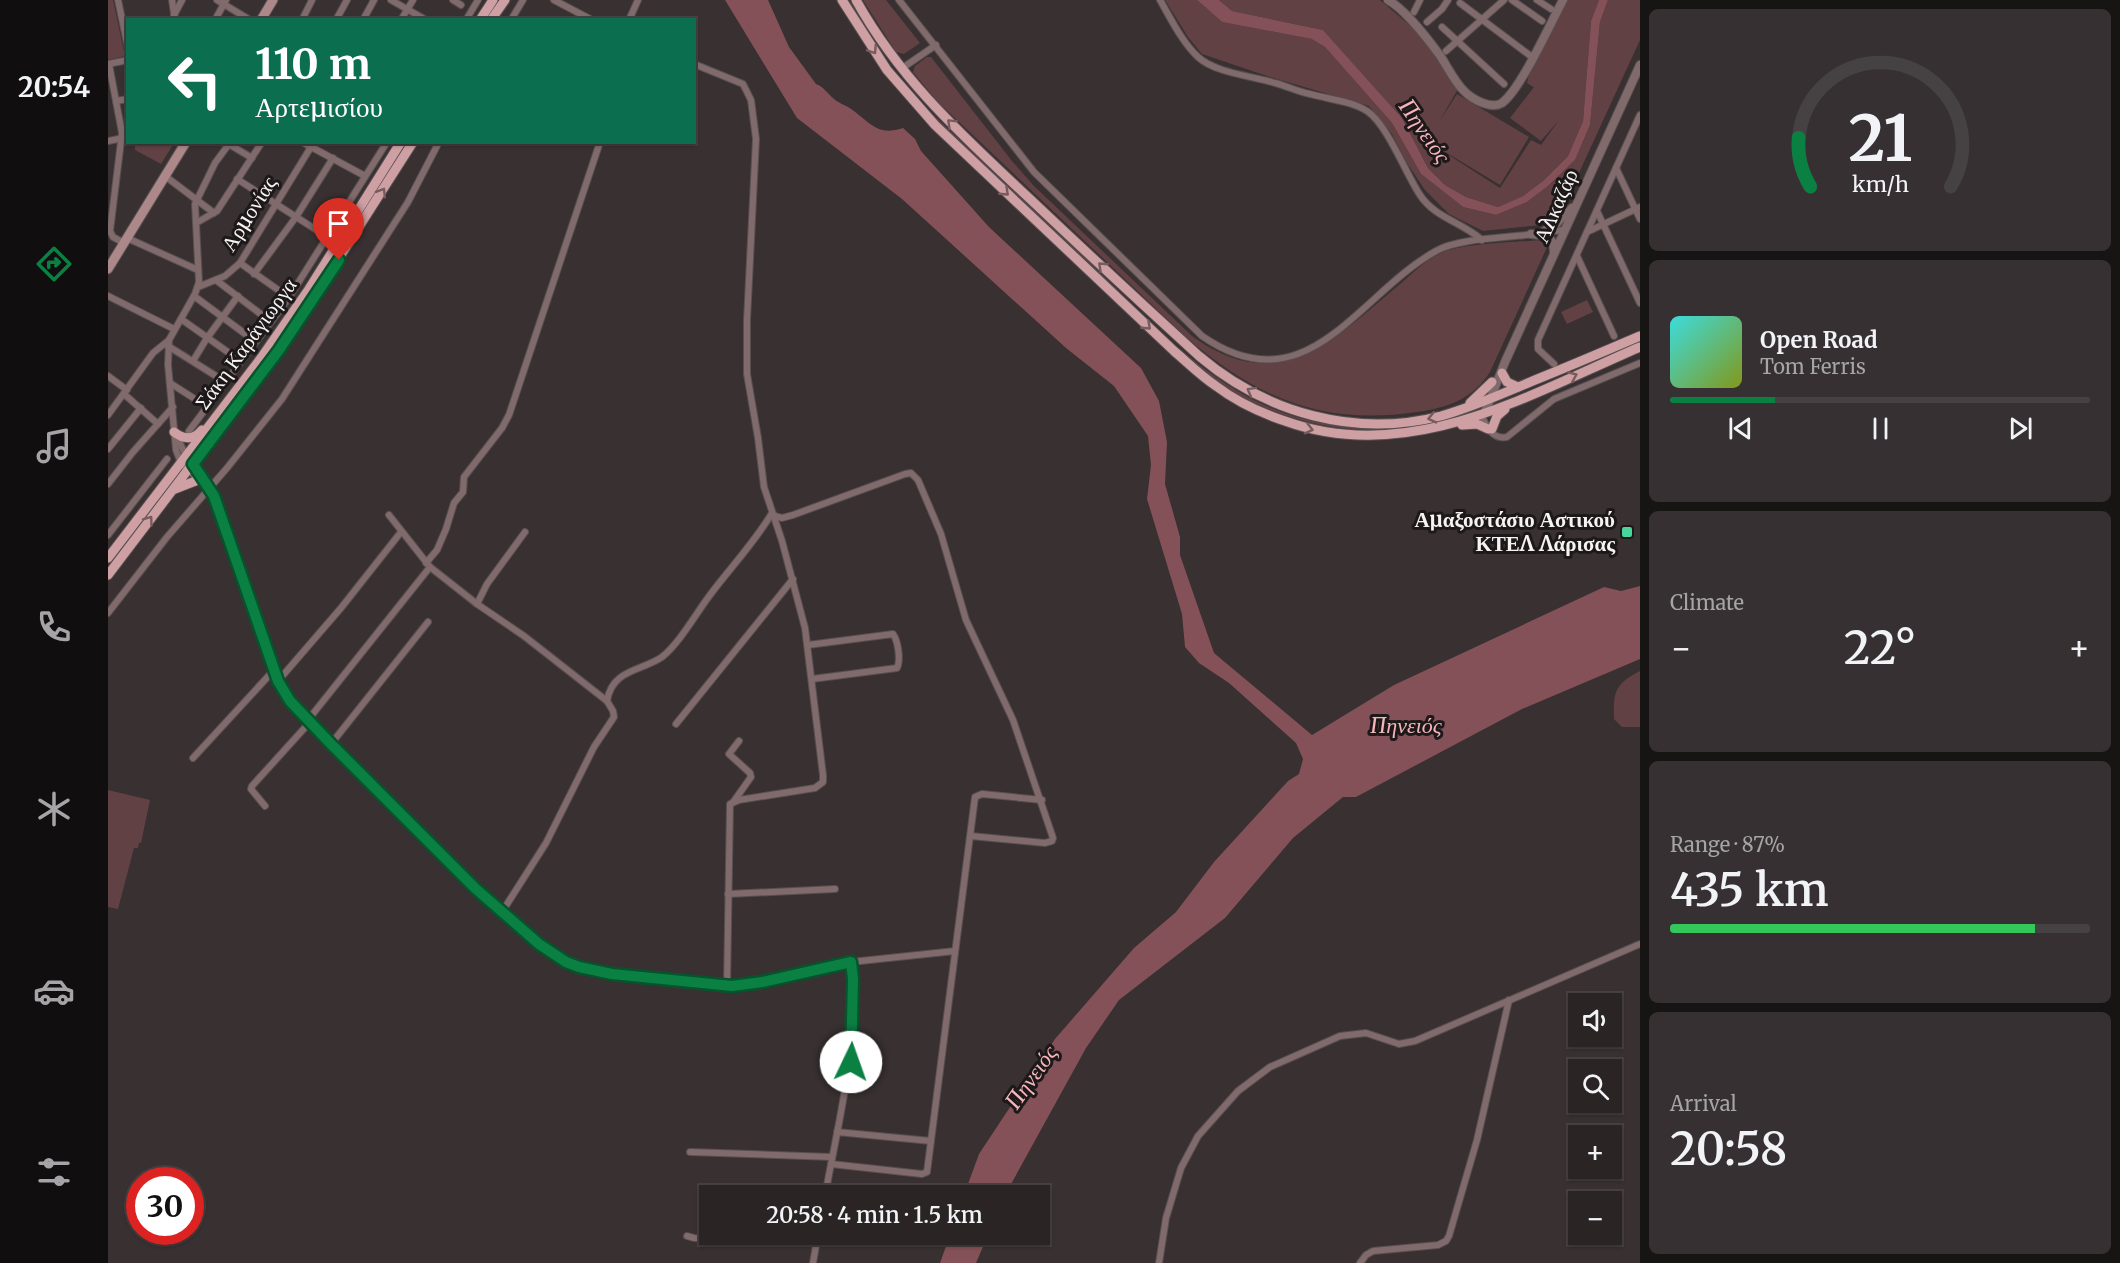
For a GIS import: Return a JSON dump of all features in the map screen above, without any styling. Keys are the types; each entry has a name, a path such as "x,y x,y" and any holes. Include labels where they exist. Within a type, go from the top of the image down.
{"main road":[{"path":"262,18 273,0"},
{"path":"481,18 493,0"},
{"path":"492,18 505,0"},
{"path":"842,0 886,70 935,125 1166,343 1216,386 1260,412 1298,426 1324,432 1359,436 1417,433 1445,426 1520,399 1640,347"},
{"path":"856,0 901,69 940,112 1008,178 1175,335 1221,373 1276,404 1334,421 1358,424 1420,420 1487,400 1640,336"},
{"path":"108,269 185,144"},
{"name":"Σάκη Καράγιωργα","path":"108,575 170,491 209,426 291,315 400,144"},
{"name":"Σάκη Καράγιωργα","path":"108,558 288,338 412,144"},
{"path":"1502,373 1507,382 1518,387"},
{"path":"1455,411 1474,400 1492,382"},
{"path":"1445,426 1477,424 1492,432 1497,416 1520,399"},
{"path":"174,432 183,437 193,437 209,426"},
{"path":"170,491 198,480"}],"street":[{"path":"118,0 126,38"},
{"path":"172,0 175,17"},
{"path":"175,17 182,0"},
{"path":"217,0 225,2 246,18"},
{"path":"303,17 312,0"},
{"path":"337,18 347,0"},
{"path":"364,18 374,0"},
{"path":"391,0 423,18"},
{"path":"402,18 413,0"},
{"path":"453,0 461,5"},
{"path":"467,18 478,0"},
{"path":"512,18 523,0"},
{"path":"555,0 588,18"},
{"path":"630,18 638,0"},
{"path":"899,0 1034,172 1202,336 1233,352 1273,358 1298,354 1313,348 1331,337 1430,254 1448,245 1565,230"},
{"path":"1160,0 1189,46 1203,60 1246,78 1274,82 1366,110 1383,130 1421,197 1436,213 1462,225 1482,240"},
{"path":"1388,0 1430,42 1464,91 1493,106 1502,103 1514,88 1563,0"},
{"path":"1414,12 1420,0"},
{"path":"1427,22 1442,9 1448,0"},
{"path":"1446,51 1504,0"},
{"path":"1512,0 1542,21"},
{"path":"1537,0 1551,9"},
{"path":"216,18 225,2"},
{"path":"1460,3 1532,57"},
{"path":"1442,27 1504,84"},
{"path":"901,69 936,45"},
{"path":"126,60 108,64 113,100 124,137 110,231 113,237 198,270"},
{"path":"696,65 740,82 750,94 756,139 747,363 762,477 793,579 807,645 823,782 815,789 734,801"},
{"name":"Αλκαζάρ","path":"1483,413 1492,382 1505,362 1640,65"},
{"path":"1554,364 1540,351 1538,343 1640,115"},
{"path":"1635,125 1640,135"},
{"path":"108,141 124,137"},
{"path":"227,144 215,163 194,209 198,287 174,329 169,343 176,450 209,487 214,496 278,681 290,701 501,912 539,944 566,962 579,967 632,977 743,986 851,962 955,951"},
{"path":"230,144 252,158"},
{"path":"196,223 214,213 261,144"},
{"path":"189,431 268,328 328,238 386,144"},
{"path":"108,613 149,559 249,441 296,378 408,202 438,144"},
{"path":"266,806 251,789 252,786 309,721 428,565 437,550 454,503 463,492 464,477 509,416 599,144"},
{"path":"312,145 365,176"},
{"name":"Αρμονίας","path":"198,287 225,276 240,263 312,145"},
{"path":"254,274 296,217 333,158"},
{"path":"1616,168 1638,208 1640,219"},
{"path":"165,176 214,213"},
{"path":"237,179 328,238"},
{"path":"1541,233 1557,224 1576,205"},
{"path":"1587,232 1638,208"},
{"path":"1597,211 1640,303"},
{"path":"1531,234 1549,237 1554,245 1554,254"},
{"path":"1577,256 1614,336"},
{"path":"240,263 281,292"},
{"path":"216,280 262,315"},
{"path":"108,296 174,329"},
{"path":"194,296 248,336"},
{"path":"193,361 238,296"},
{"path":"181,319 232,355"},
{"path":"169,343 216,376"},
{"path":"108,415 153,353 169,343"},
{"name":"Αλκαζάρ","path":"1487,400 1502,373 1505,362"},
{"path":"1483,413 1492,432 1503,438 1511,436 1554,399 1638,366"},
{"path":"108,375 158,424"},
{"path":"170,383 198,401"},
{"path":"108,484 173,407"},
{"path":"108,448 141,408"},
{"path":"108,535 167,459"},
{"path":"187,463 198,480 209,487"},
{"path":"774,515 788,517 905,474 915,475 941,534 966,620 1013,720 1053,838 1052,841 1045,843 972,836"},
{"path":"389,515 428,565 477,604 524,636 607,702 613,711 614,717 594,747 546,843 501,912"},
{"path":"607,702 608,695 621,678 632,670 661,657 670,649 774,515"},
{"path":"278,681 341,608 401,532"},
{"path":"477,604 487,584 525,532"},
{"path":"676,724 793,579"},
{"path":"331,744 428,622"},
{"path":"807,645 891,634 896,639 899,663 897,668 812,679"},
{"path":"193,758 274,670"},
{"path":"727,986 729,807 751,777 750,773 729,754 739,741"},
{"path":"690,1152 832,1160 922,1174 927,1172 972,836 974,805 978,795 1042,800"},
{"path":"728,894 835,889"},
{"path":"1160,1263 1166,1218 1185,1158 1206,1128 1238,1091 1255,1077 1286,1059 1340,1036 1366,1033 1399,1044 1407,1043 1640,944"},
{"path":"827,1185 852,1048 853,979 851,962"},
{"path":"1360,1263 1366,1255 1373,1251 1438,1245 1446,1241 1449,1236 1477,1140 1509,1000"},
{"path":"837,1132 931,1141"},
{"path":"687,1236 699,1238"},
{"path":"813,1263 816,1245"}],"shaded area":[{"path":"108,0 113,0 125,56 108,60"},
{"path":"846,0 849,0 893,69 934,115 1169,340 1191,358 1237,391 1262,404 1300,418 1357,427 1417,424 1418,427 1367,430 1318,424 1270,410 1225,387 1210,376 1185,356 961,146 901,84"},
{"path":"863,0 886,0 920,43 904,54 896,52"},
{"path":"1165,0 1197,0 1222,22 1313,39 1325,47 1392,123 1421,174 1463,207 1496,215 1527,202 1575,160 1590,125 1600,22 1608,0 1640,0 1640,40 1562,210 1552,219 1540,225 1483,231 1449,214 1425,190 1405,160 1392,134 1369,106 1202,54 1188,37"},
{"path":"1219,0 1380,0 1419,33 1458,89 1439,122 1457,94 1529,137 1500,185 1427,141 1500,188 1531,140 1541,145 1559,120 1541,141 1510,118 1534,87 1527,83 1530,69 1566,0 1599,0 1591,21 1583,121 1568,156 1544,180 1523,196 1498,207 1466,197 1445,185 1428,168 1402,118 1323,30 1232,11"},
{"path":"927,57 931,57 1034,186 1192,336 1223,354 1252,362 1278,362 1303,355 1351,325 1428,260 1449,250 1543,240 1548,245 1490,372 1476,389 1458,401 1439,408 1383,415 1351,415 1321,411 1292,403 1239,376 1186,337 937,101 913,72 915,66"},
{"path":"135,144 173,144 161,164 135,150"},
{"path":"1587,300 1593,312 1567,324 1561,312"},
{"path":"1640,671 1640,727 1622,727 1614,719 1615,695 1625,680"},
{"path":"108,790 150,800 141,843 138,848 134,848 118,909 108,907"}],"water":[{"path":"725,0 768,0 789,47 816,84 836,101 852,109 876,128 888,131 903,128 915,139 921,151 989,227 1141,368 1159,401 1167,442 1165,484 1180,537 1180,555 1214,653 1312,735 1394,685 1604,587 1621,591 1640,586 1640,659 1522,709 1356,797 1343,797 1293,838 1225,918 1119,1000 1086,1048 1011,1185 968,1185 979,1154 1055,1039 1134,948 1176,912 1214,862 1288,781 1299,774 1303,759 1296,743 1229,683 1199,663 1185,647 1182,614 1147,499 1151,465 1148,436 1114,386 1066,348 902,199 797,118"},
{"name":"Πηνειός","path":"1197,0 1219,0 1232,11 1323,30 1402,118 1428,168 1445,185 1466,197 1498,207 1523,196 1544,180 1568,156 1583,121 1591,21 1599,0 1608,0 1600,22 1590,125 1575,160 1527,202 1496,215 1463,207 1421,174 1392,123 1325,47 1312,39 1222,22"},
{"path":"946,1245 984,1245 976,1263 940,1263"}],"place":[{"name":"Αμαξοστάσιο Αστικού ΚΤΕΛ Λάρισας","path":"1627,532"}],"route":[{"path":"339,260 252,388 193,464 213,492 278,681 290,701 476,889 539,944 573,965 632,977 743,986 851,962 853,979 851,1062"}]}
